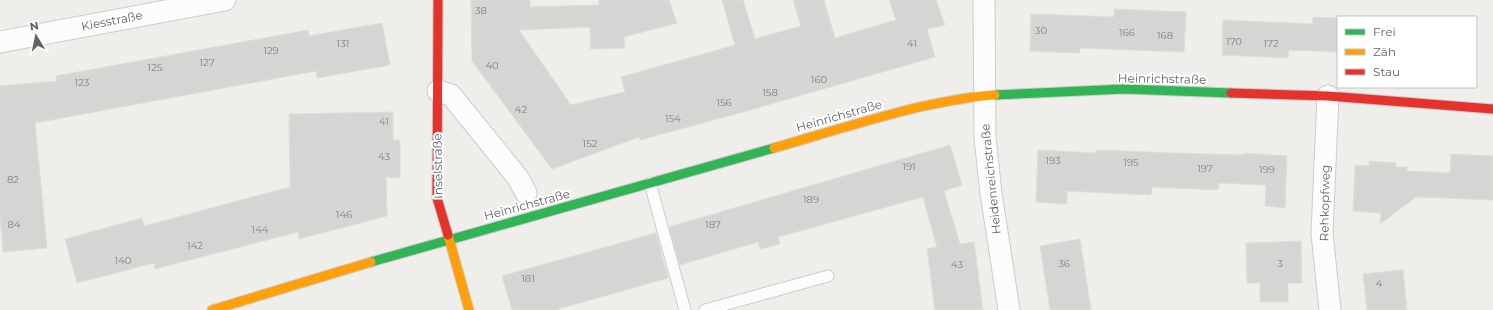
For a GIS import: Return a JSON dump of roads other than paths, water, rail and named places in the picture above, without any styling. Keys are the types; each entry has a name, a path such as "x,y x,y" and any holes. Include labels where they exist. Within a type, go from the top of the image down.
{"main road":[{"name":"Inselstraße","path":"438,0 438,198 448,240 469,310"},
{"name":"Heinrichstraße","path":"212,310 376,260 882,116 938,103 984,95 1124,89 1328,96 1493,109"}],"street":[{"name":"Kiesstraße","path":"0,42 225,0"},
{"name":"Heidenreichstraße","path":"984,0 985,138 990,185 1009,310"},
{"path":"438,91 451,95 518,178 526,193"},
{"name":"Rehkopfweg","path":"1328,96 1322,233 1330,310"}],"lane":[{"path":"650,183 685,310"},
{"path":"705,310 828,276"}]}
